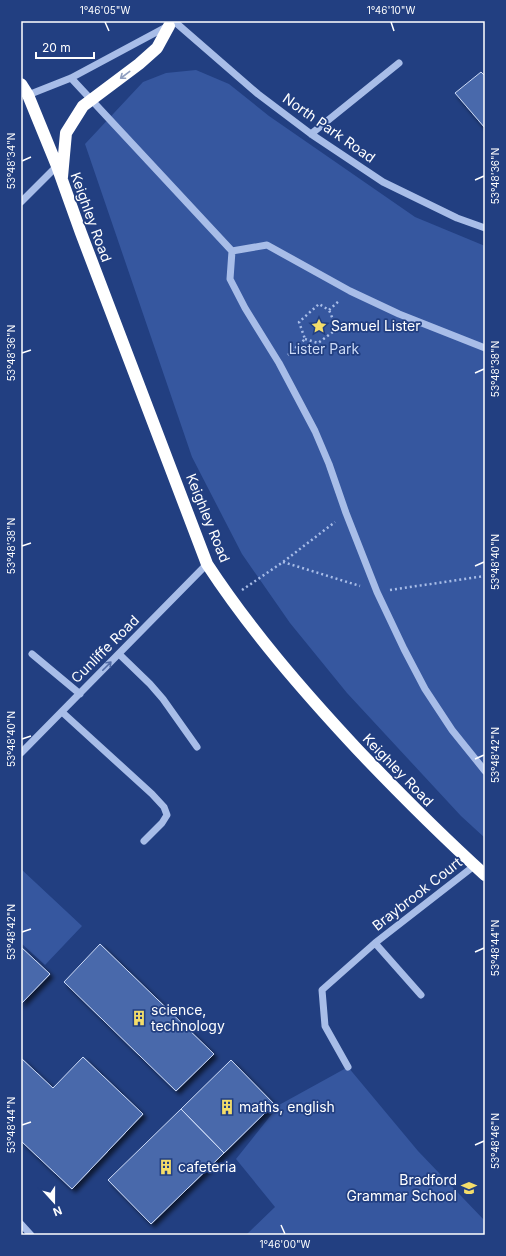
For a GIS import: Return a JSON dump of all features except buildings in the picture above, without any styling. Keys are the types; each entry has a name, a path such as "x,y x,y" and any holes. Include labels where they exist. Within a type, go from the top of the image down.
{"highway":[{"path":"62,181 66,133 83,106 139,64 157,48 173,23"},
{"name":"Keighley Road","path":"21,84 28,95 57,166 208,564 230,598 264,643 320,709 404,799 485,875"}],"street":[{"path":"28,95 71,78 173,23"},
{"name":"North Park Road","path":"173,23 258,94 311,134 383,182 457,218 485,228"},
{"path":"311,134 399,63"},
{"path":"71,78 232,250 230,279 245,308 279,363 315,431 329,464 346,513 377,592 404,649 425,689 452,730 485,771"},
{"path":"21,202 57,166"},
{"path":"232,250 267,245 350,291 399,314 485,348"},
{"name":"Cunliffe Road","path":"21,753 208,564"},
{"path":"32,654 80,694"},
{"path":"118,654 150,684 163,699 197,747"},
{"path":"62,712 164,807 167,815 162,823 144,841"},
{"name":"Braybrook Court","path":"348,1067 325,1026 322,990 375,943 474,866"},
{"name":"Braybrook Court","path":"375,943 421,996"},
{"path":"21,1224 31,1235"}],"path":[{"path":"328,310 350,291"},
{"path":"319,304 328,310 337,329 318,343 305,339 299,322 319,304"},
{"path":"296,347 305,339"},
{"path":"256,580 283,562 346,513"},
{"path":"283,562 377,592 485,576"}],"green space":[{"name":"Lister Park","path":"196,70 229,84 269,116 415,217 485,246 485,838 461,816 347,693 290,623 242,554 192,457 85,144 143,82 166,73"},
{"path":"21,869 82,926 45,965 21,943"},
{"path":"348,1067 418,1151 485,1221 485,1235 246,1235 275,1207 236,1159 279,1105"}],"place":[{"name":"Samuel Lister","path":"319,326"},
{"name":"science, technology","path":"139,1018"},
{"name":"maths, english","path":"227,1107"},
{"name":"cafeteria","path":"166,1167"},
{"name":"Bradford Grammar School","path":"469,1188"}]}
